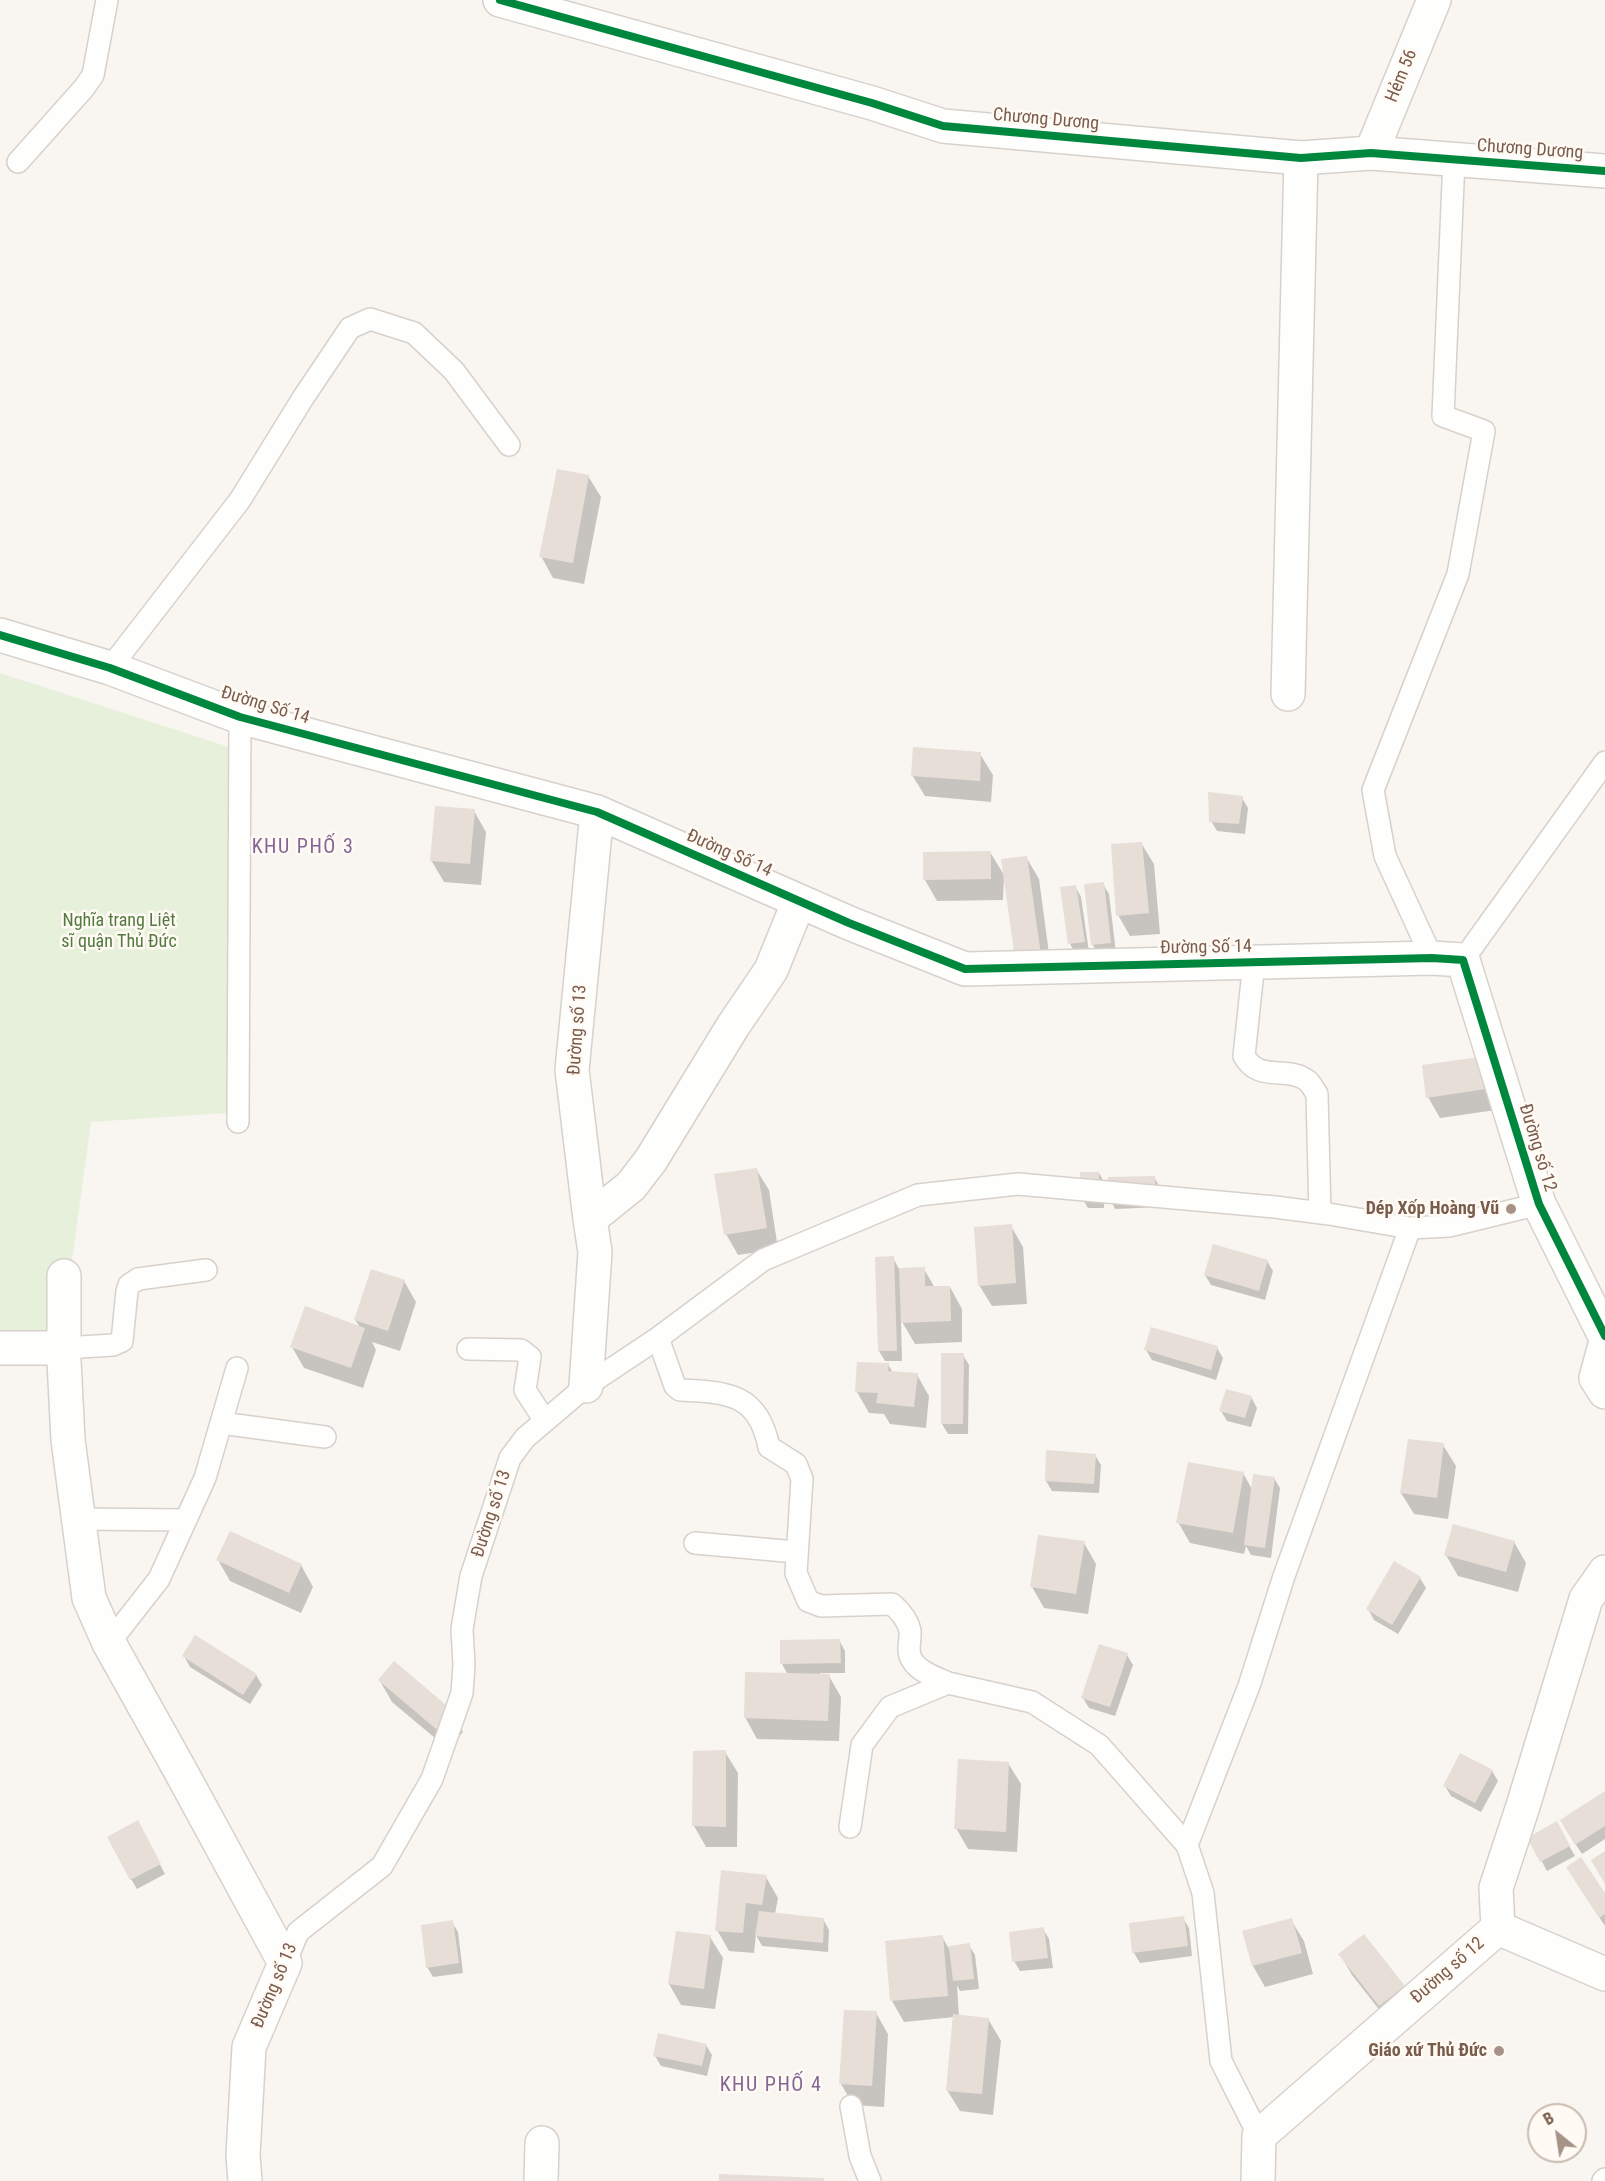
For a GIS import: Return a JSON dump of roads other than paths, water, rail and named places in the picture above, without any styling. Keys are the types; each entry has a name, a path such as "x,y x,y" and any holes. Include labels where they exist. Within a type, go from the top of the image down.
{"street":[{"name":"Chương Dương","path":"501,0 872,103 943,126 1301,158 1371,153 1605,171"},
{"name":"Hẻm 56","path":"1371,153 1434,0"},
{"path":"1288,694 1301,158"},
{"name":"Đường Số 14","path":"0,635 110,668 240,717 597,812 799,901 965,969 1447,959"},
{"name":"Đường số 13","path":"586,1386 596,1252 572,1070 597,812"},
{"path":"590,1219 631,1186 651,1160 733,1026 771,970 799,901"},
{"name":"Đường số 12","path":"1447,959 1539,1204 1605,1336"},
{"path":"64,1276 68,1440 89,1598 108,1643 285,1962"},
{"path":"1605,1345 1596,1378 1605,1392"},
{"path":"0,1348 64,1348"},
{"name":"Đường số 12","path":"1259,2136 1498,1928 1496,1888 1586,1599 1605,1572"},
{"path":"1498,1928 1605,1974"},
{"name":"Đường số 13","path":"245,2181 243,2155 249,2047 285,1962"},
{"path":"1258,2181 1259,2136"},
{"path":"541,2181 542,2143"}],"lane":[{"path":"18,162 93,75 107,0"},
{"path":"1454,159 1443,416 1484,431 1458,574 1373,790 1385,856 1447,959 1605,762"},
{"path":"110,668 240,500 303,398 350,328 370,319 414,333 454,371 509,445"},
{"path":"238,1122 240,717"},
{"path":"1254,962 1244,1056 1250,1066 1262,1072 1290,1074 1308,1081 1317,1094 1320,1213"},
{"path":"586,1386 658,1338 764,1260 918,1195 1018,1184 1320,1213 1410,1228 1449,1226 1539,1204"},
{"path":"1187,1845 1249,1686 1284,1576 1410,1228"},
{"path":"64,1348 113,1345 122,1341 129,1285 138,1279 206,1270"},
{"path":"658,1338 675,1386 680,1390 725,1393 752,1407 765,1428 769,1447 796,1464 802,1479 796,1573 808,1600 821,1606 892,1604 902,1614 910,1631 911,1659 926,1673 948,1683 1032,1702 1099,1745 1187,1845 1203,1893 1221,2061 1259,2136"},
{"path":"468,1349 521,1350 530,1357 525,1390 545,1421"},
{"path":"108,1643 159,1579 205,1478 237,1368"},
{"name":"Đường số 13","path":"285,1962 298,1932 382,1866 432,1779 462,1693 464,1665 462,1629 471,1576 510,1458 525,1438 586,1386"},
{"path":"221,1424 325,1437"},
{"path":"77,1520 186,1520"},
{"path":"695,1543 796,1552"},
{"path":"850,1827 862,1745 890,1707 948,1683"},
{"path":"850,2106 860,2156 870,2181"}],"place":[{"name":"Dép Xốp Hoàng Vũ","path":"1511,1209"},
{"name":"Giáo xứ Thủ Đức","path":"1499,2051"}],"district":[{"name":"KHU PHỐ 3","path":"303,848"},
{"name":"KHU PHỐ 4","path":"771,2086"}],"park label":[{"name":"Nghĩa trang Liệt sĩ quận Thủ Đức","path":"119,931"}]}
